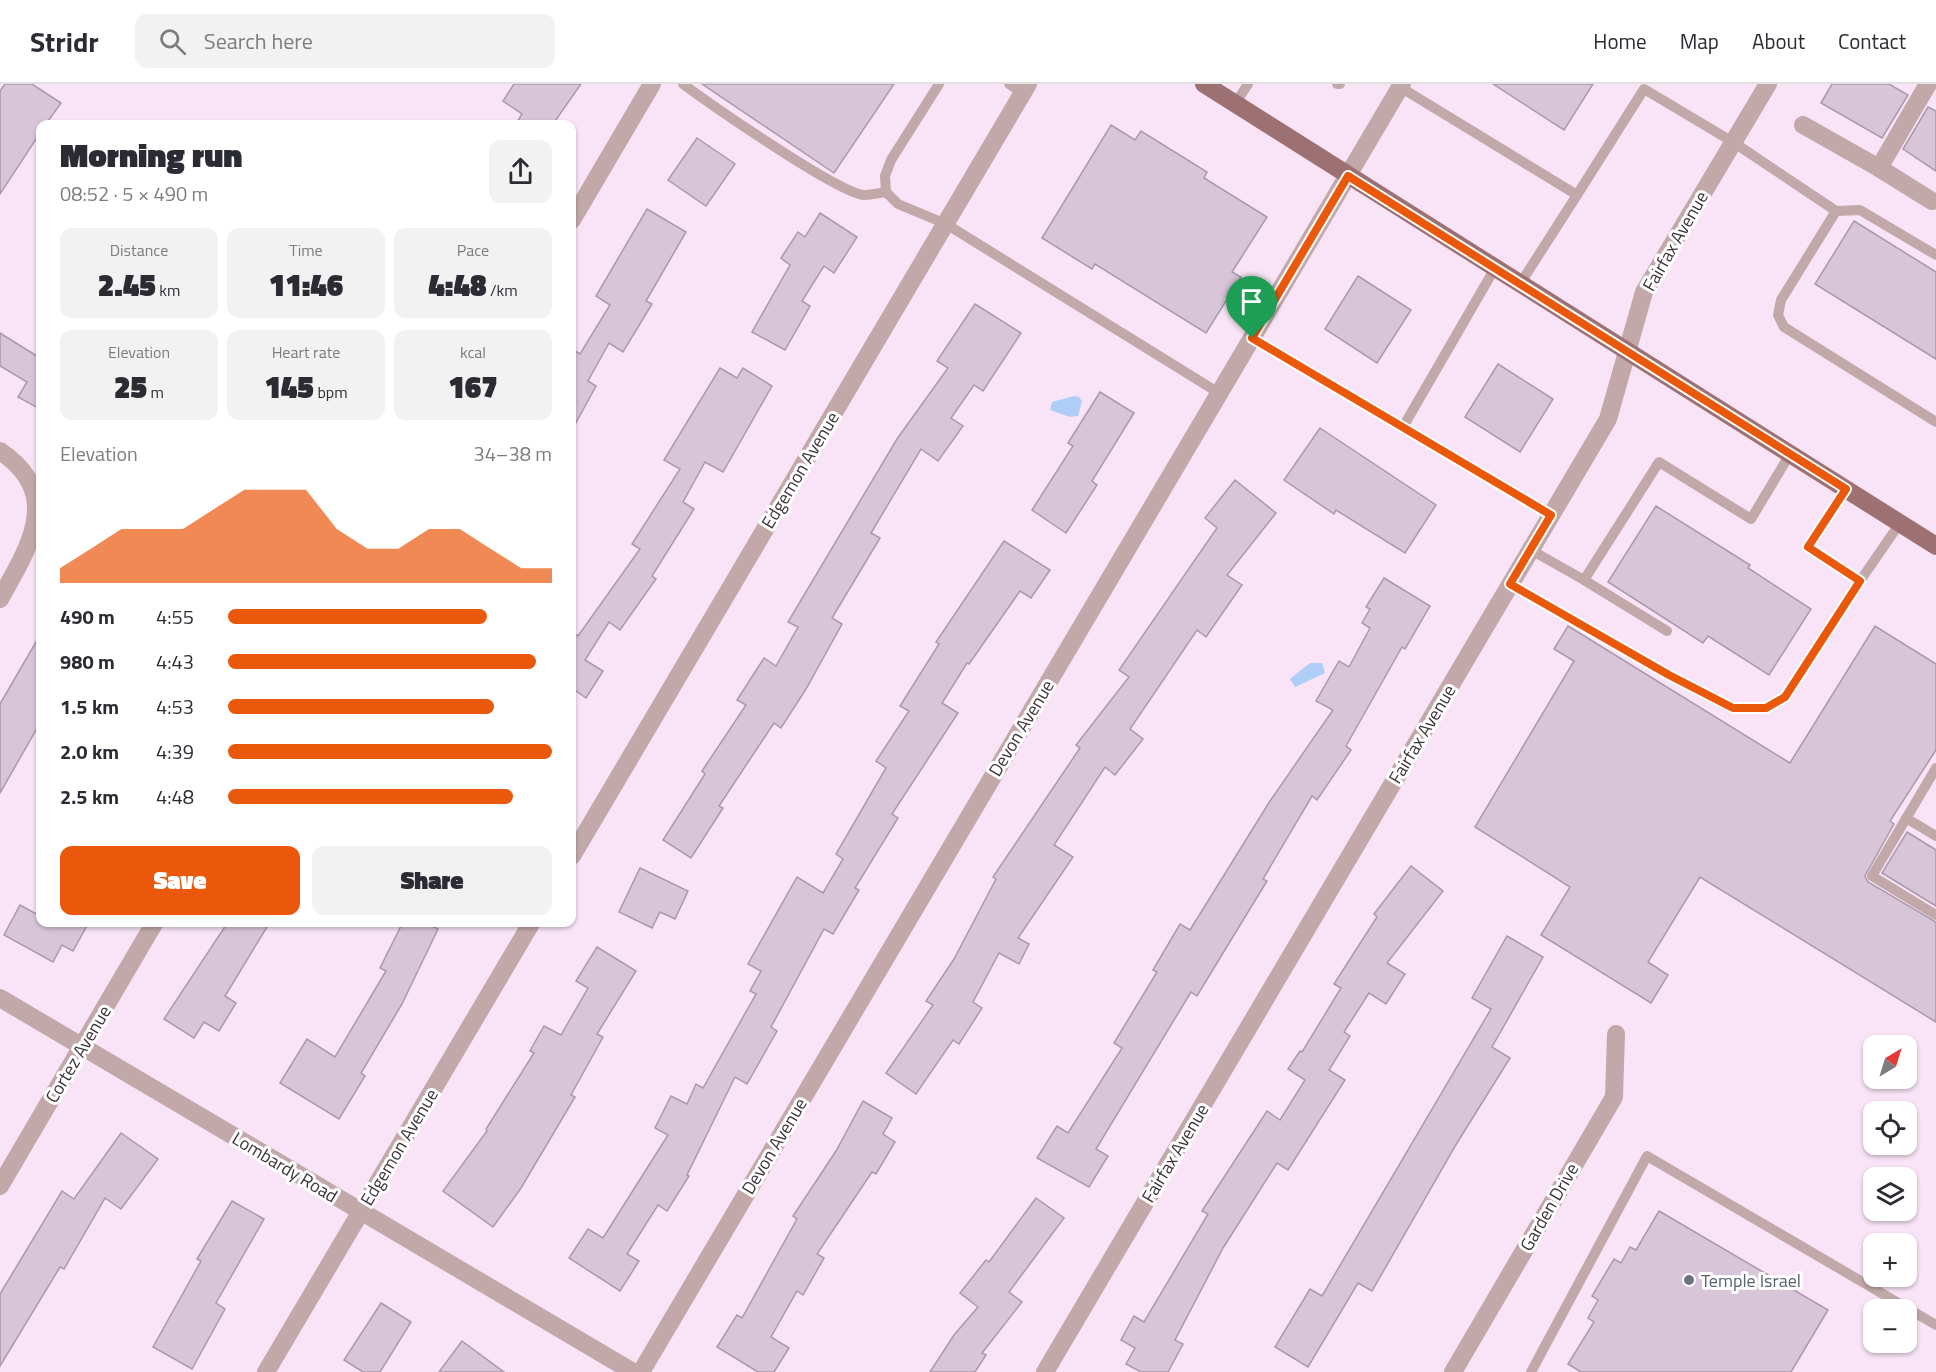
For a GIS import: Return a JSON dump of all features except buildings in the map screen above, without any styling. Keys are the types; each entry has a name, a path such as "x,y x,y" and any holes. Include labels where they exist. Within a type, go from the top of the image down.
{"main road":[{"path":"1204,84 1936,546"}],"street":[{"path":"576,213 652,84"},
{"name":"Fairfax Avenue","path":"1045,1372 1608,418 1644,292 1768,84"},
{"path":"1879,168 1928,84"},
{"name":"Devon Avenue","path":"641,1372 1401,86"},
{"name":"Edgemon Avenue","path":"576,849 946,224 1020,87"},
{"path":"1803,125 1932,201"},
{"path":"0,451 24,472 35,493 36,502"},
{"path":"0,599 27,551 36,526"},
{"name":"Cortez Avenue","path":"0,1186 152,927"},
{"name":"Edgemon Avenue","path":"266,1372 529,927"},
{"name":"Lombardy Road","path":"0,998 633,1372"},
{"name":"Garden Drive","path":"1453,1372 1614,1097 1616,1034"}],"lane":[{"path":"939,84 891,160 885,176 886,192 898,204 946,224 1219,393"},
{"path":"1235,104 1248,84"},
{"path":"690,86 718,110 836,183 862,195 886,192"},
{"path":"1401,86 1577,195"},
{"path":"1520,284 1644,89 1733,142 1836,211 1860,210 1936,255"},
{"path":"1836,211 1781,300 1778,315 1785,327 1936,422"},
{"path":"1403,427 1495,268"},
{"path":"1252,338 1551,515"},
{"path":"1584,580 1659,462 1751,519 1790,454"},
{"path":"1846,489 1808,547 1860,581"},
{"path":"1510,584 1669,675 1733,708 1766,708 1785,697 1900,523"},
{"path":"1531,550 1668,632"},
{"path":"1936,768 1872,876 1936,915"},
{"path":"1906,818 1936,836"},
{"path":"1531,1372 1647,1156 1936,1325"}],"water":[{"path":"1074,396 1079,397 1082,401 1078,416 1070,417 1050,410 1052,402"},
{"path":"1310,663 1322,663 1325,673 1295,687 1290,679"}],"place":[{"name":"Temple Israel","path":"1689,1280"}],"route":[{"path":"1348,176 1846,489 1808,547 1860,581 1785,697 1766,708 1733,708 1669,675 1510,584 1551,515 1252,338 1348,176"}]}
